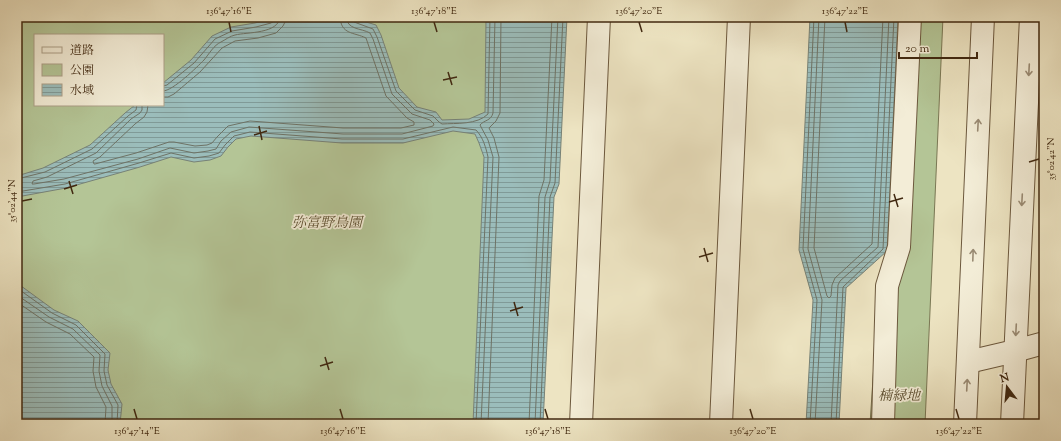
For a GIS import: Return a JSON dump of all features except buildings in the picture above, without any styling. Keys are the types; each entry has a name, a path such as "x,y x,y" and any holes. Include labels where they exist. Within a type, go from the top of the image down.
{"street":[{"path":"581,424 599,17"},
{"path":"721,424 739,17"},
{"path":"883,424 887,286 899,247 910,17"},
{"path":"965,424 983,17"},
{"path":"1012,424 1031,17"},
{"path":"968,362 1044,343"}],"green space":[{"name":"弥富野鳥園","path":"17,17 538,17 519,424 17,424"},
{"name":"楠緑地","path":"903,17 943,17 925,424 870,424 879,289 893,245"}],"water":[{"path":"277,17 347,17 376,25 381,35 399,88 417,107 436,112 442,120 469,119 485,112 486,17 567,17 559,184 554,197 543,424 473,424 484,157 475,134 453,131 403,143 342,143 251,136 236,139 221,156 210,160 194,162 171,157 66,188 17,197 17,176 43,168 90,145 134,106 164,106 164,82 191,60 212,36 231,27"},
{"path":"810,17 898,17 887,251 846,288 839,424 806,424 813,300 799,250"},
{"path":"17,283 54,310 78,321 110,353 108,370 111,384 122,404 120,424 17,424"}]}
